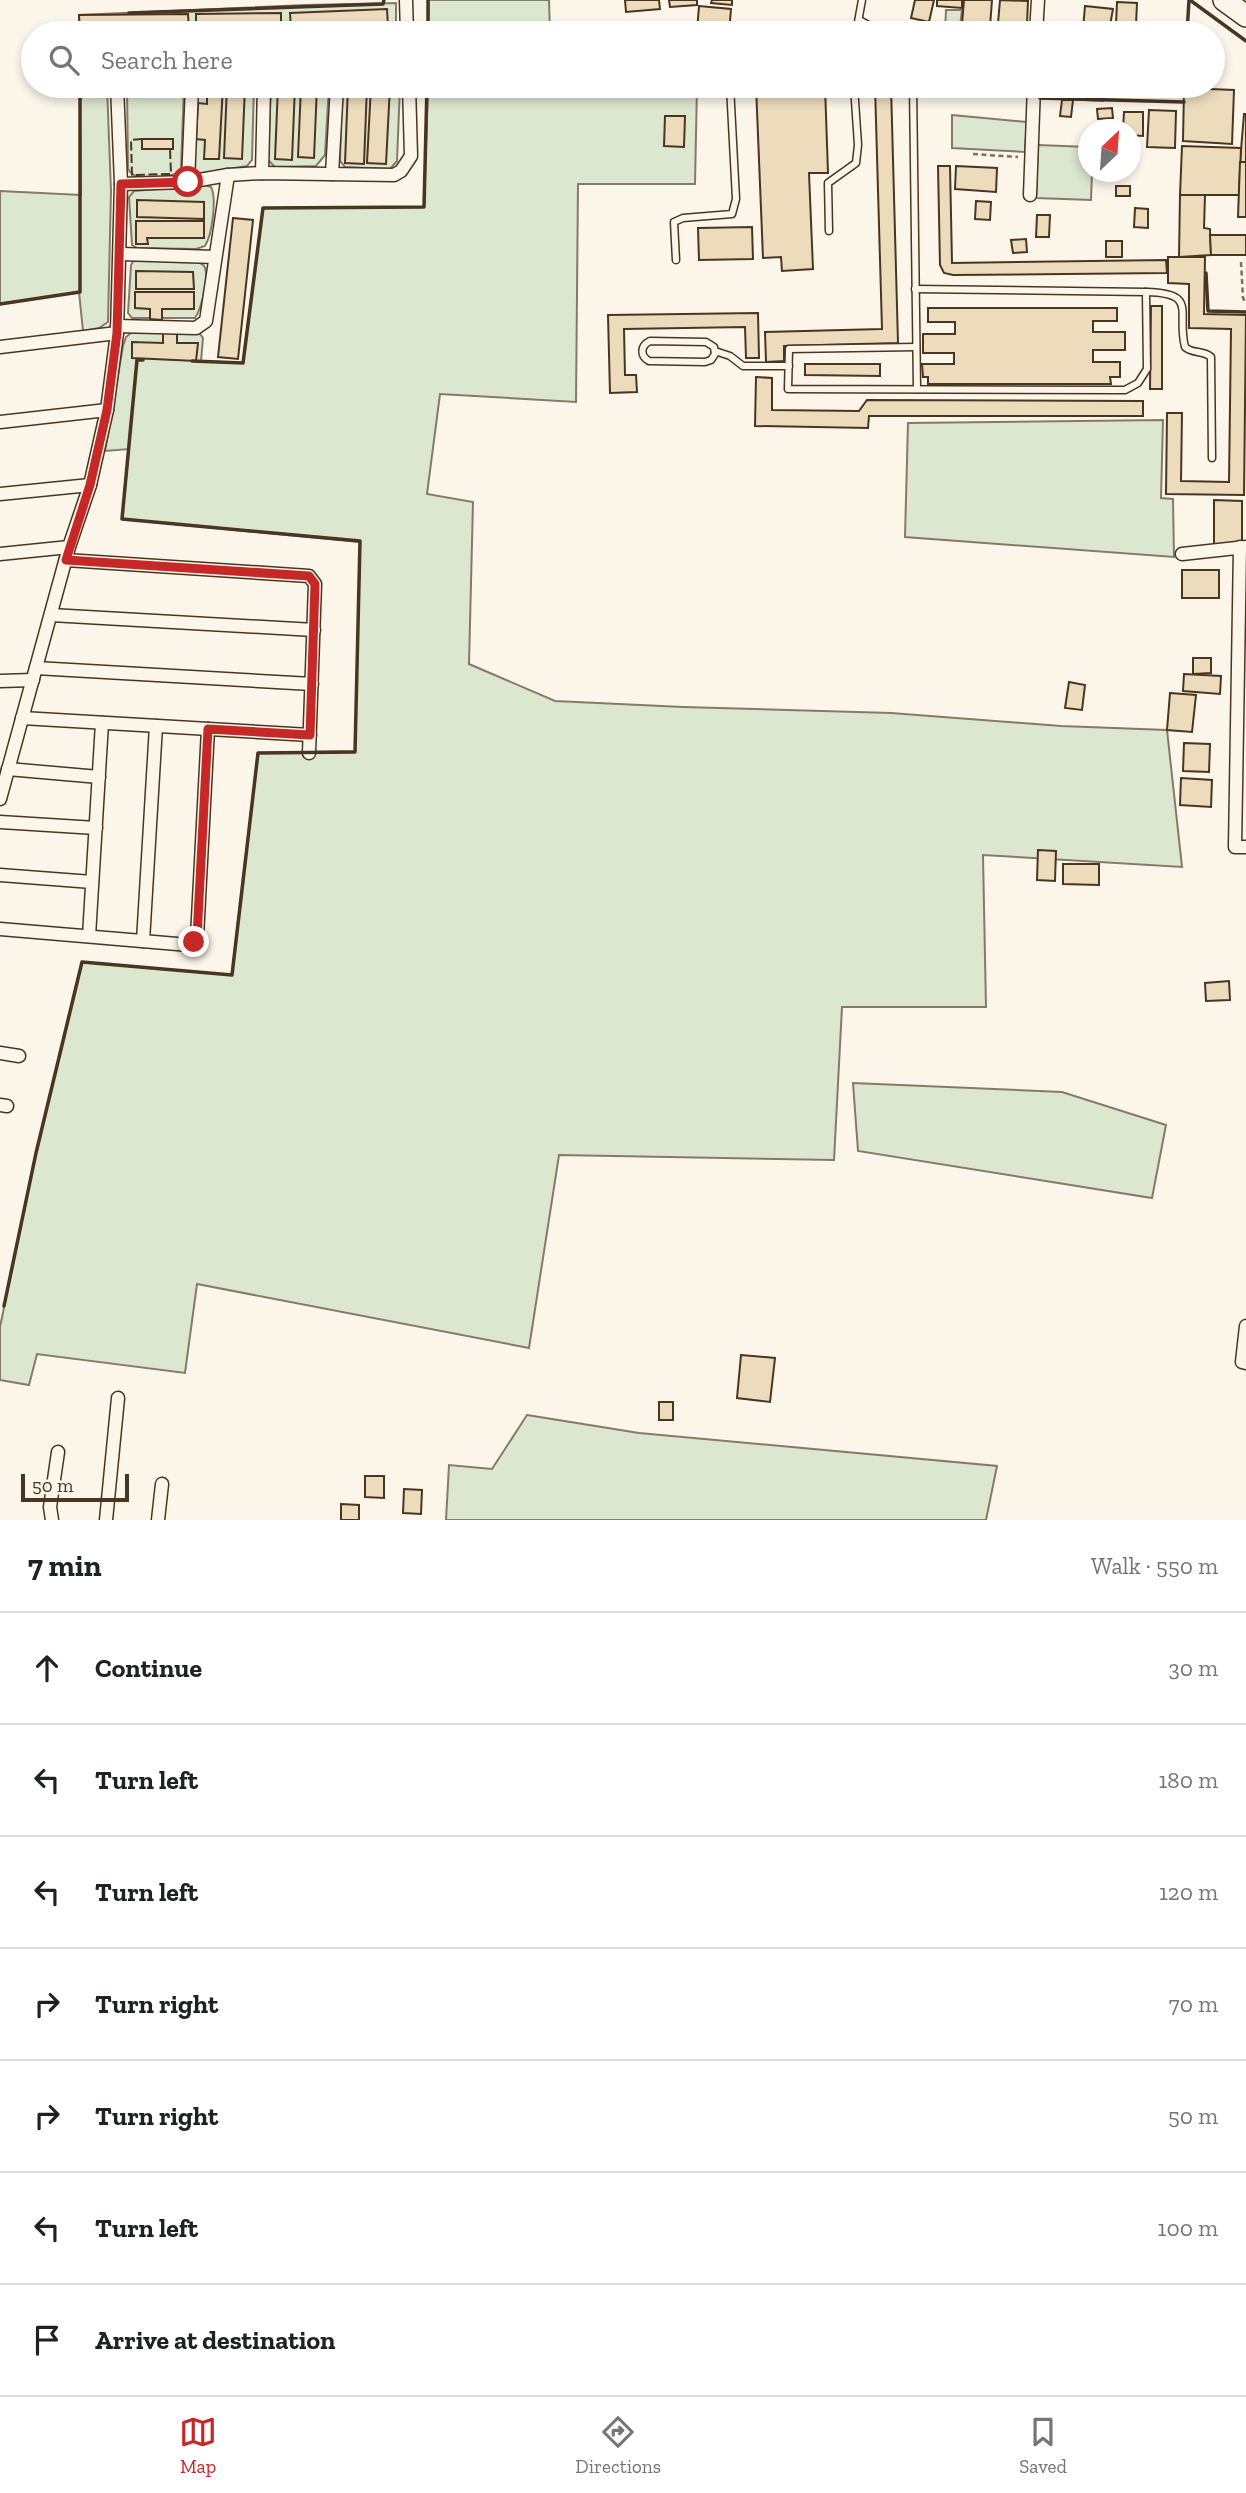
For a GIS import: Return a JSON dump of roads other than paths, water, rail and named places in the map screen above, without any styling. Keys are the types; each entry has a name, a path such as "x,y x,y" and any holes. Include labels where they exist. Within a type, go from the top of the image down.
{"main road":[{"path":"1224,0 1246,16"}],"street":[{"path":"406,0 407,21"},
{"path":"1037,21 1038,0"},
{"path":"0,799 68,554 90,485 107,410 117,330 121,254 117,98"},
{"path":"188,182 192,98"},
{"path":"262,173 264,98"},
{"path":"332,174 336,98"},
{"path":"121,184 188,182 262,173 386,177 401,172 411,156 409,98"},
{"path":"1030,195 1034,98"},
{"path":"0,346 117,330 196,328 203,324 208,318 229,175"},
{"path":"121,254 215,257"},
{"path":"0,422 107,410"},
{"path":"0,494 90,485"},
{"path":"1182,554 1243,547 1235,847 1246,847"},
{"path":"0,554 68,554 309,576 315,584 309,753"},
{"path":"51,615 314,630"},
{"path":"0,681 34,674 312,684"},
{"path":"22,718 310,735"},
{"path":"89,936 102,723"},
{"path":"143,941 156,726"},
{"path":"0,929 189,945 197,937 208,729"},
{"path":"0,748 14,748"},
{"path":"8,769 99,777"},
{"path":"0,822 96,828"},
{"path":"0,875 92,881"},
{"path":"0,1053 19,1056"},
{"path":"1246,1326 1242,1362 1246,1363"},
{"path":"106,1520 118,1398"},
{"path":"52,1520 50,1507 58,1452"},
{"path":"158,1520 162,1484"}],"lane":[{"path":"859,20 862,0"},
{"path":"676,260 674,222 683,218 732,214 736,199 731,98"},
{"path":"829,230 828,183 856,163 858,145 855,98"},
{"path":"913,98 917,389"},
{"path":"915,289 1166,292 1178,298 1184,308 1185,347 1189,351 1207,353 1211,357 1212,458"},
{"path":"916,347 789,349 788,389 1125,390 1138,383 1147,369 1146,292"},
{"path":"715,351 711,360 705,362 649,361 643,357 642,351 644,345 650,341 706,342 712,345 715,351 730,356 743,366 789,366"}]}
